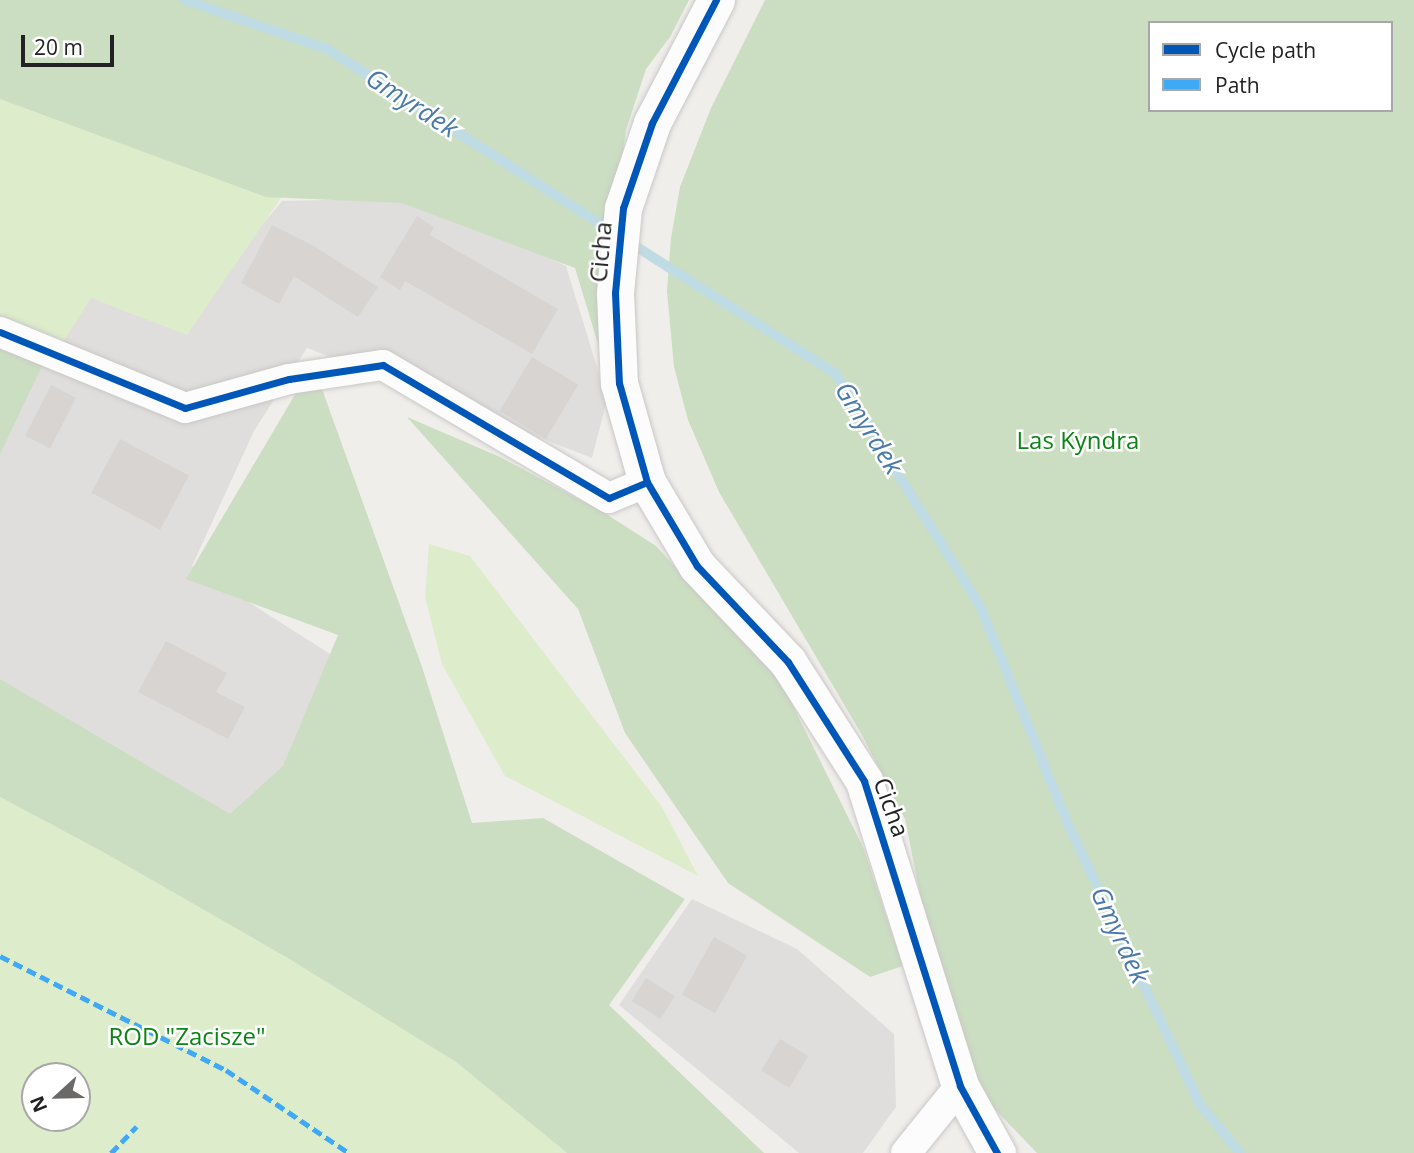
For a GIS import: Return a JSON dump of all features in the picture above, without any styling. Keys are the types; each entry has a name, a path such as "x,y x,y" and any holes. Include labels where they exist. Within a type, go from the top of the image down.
{"street":[{"name":"Cicha","path":"716,0 652,122 623,212 615,293 619,383 647,482 697,566 788,662 864,780 902,892 924,979 960,1086 997,1153"},
{"path":"0,332 185,408 289,379 383,365 609,498 647,482"},
{"path":"906,1153 960,1086"}],"shaded area":[{"path":"419,198 566,266 607,400 592,458 307,348 254,431 192,566 341,661 278,788 223,827 0,695 0,418 82,274 223,272 282,201"},
{"path":"692,899 797,949 894,1034 896,1107 863,1153 799,1153 619,1005"}],"green space":[{"path":"0,0 689,0 670,37 646,69 626,130 606,278 609,380 575,268 402,203 266,197 0,99"},
{"name":"Las Kyndra","path":"765,0 1414,0 1414,1153 1037,1153 981,1095 932,954 905,819 862,735 719,492 688,420 674,367 667,291 671,238 680,187 711,108"},
{"path":"0,79 289,186 187,335 91,298 61,345 0,317"},
{"path":"0,344 43,364 0,454"},
{"path":"313,364 421,664 472,823 543,818 685,899 609,1005 764,1153 567,1153 456,1062 286,957 103,852 0,797 0,679 230,814 283,766 338,635 186,579"},
{"path":"407,417 500,457 603,512 656,546 781,682 863,847 903,966 870,977 728,883 625,733 578,609"},
{"path":"429,544 470,556 662,807 698,876 505,776 442,664 425,597"},
{"name":"ROD \"Zacisze\"","path":"0,797 103,852 286,957 456,1062 567,1153 0,1153"}],"building":[{"path":"417,216 434,227 427,240 430,235 558,309 532,354 405,281 400,290 380,277"},
{"path":"272,225 314,246 378,287 358,317 294,276 279,304 241,283"},
{"path":"532,357 578,385 546,439 500,411"},
{"path":"51,385 76,398 50,448 25,436"},
{"path":"120,439 189,476 160,529 91,493"},
{"path":"166,641 227,673 216,692 245,707 228,739 138,692"},
{"path":"714,937 747,955 715,1013 682,995"},
{"path":"646,978 675,996 661,1019 632,1001"},
{"path":"780,1039 808,1056 789,1088 761,1071"}],"waterway":[{"name":"Gmyrdek","path":"185,0 327,49 613,232"},
{"name":"Gmyrdek","path":"629,242 835,373 981,608 1067,822 1199,1103 1240,1153"}],"marked path":[{"path":"0,956 226,1070 349,1153"},
{"path":"111,1153 137,1126"}],"cycle path":[{"path":"716,0 652,123 623,208 615,293 619,383 647,482 697,566 788,662 864,781 960,1086 997,1153"},
{"path":"0,332 185,408 289,379 383,365 609,498 647,482"}]}
